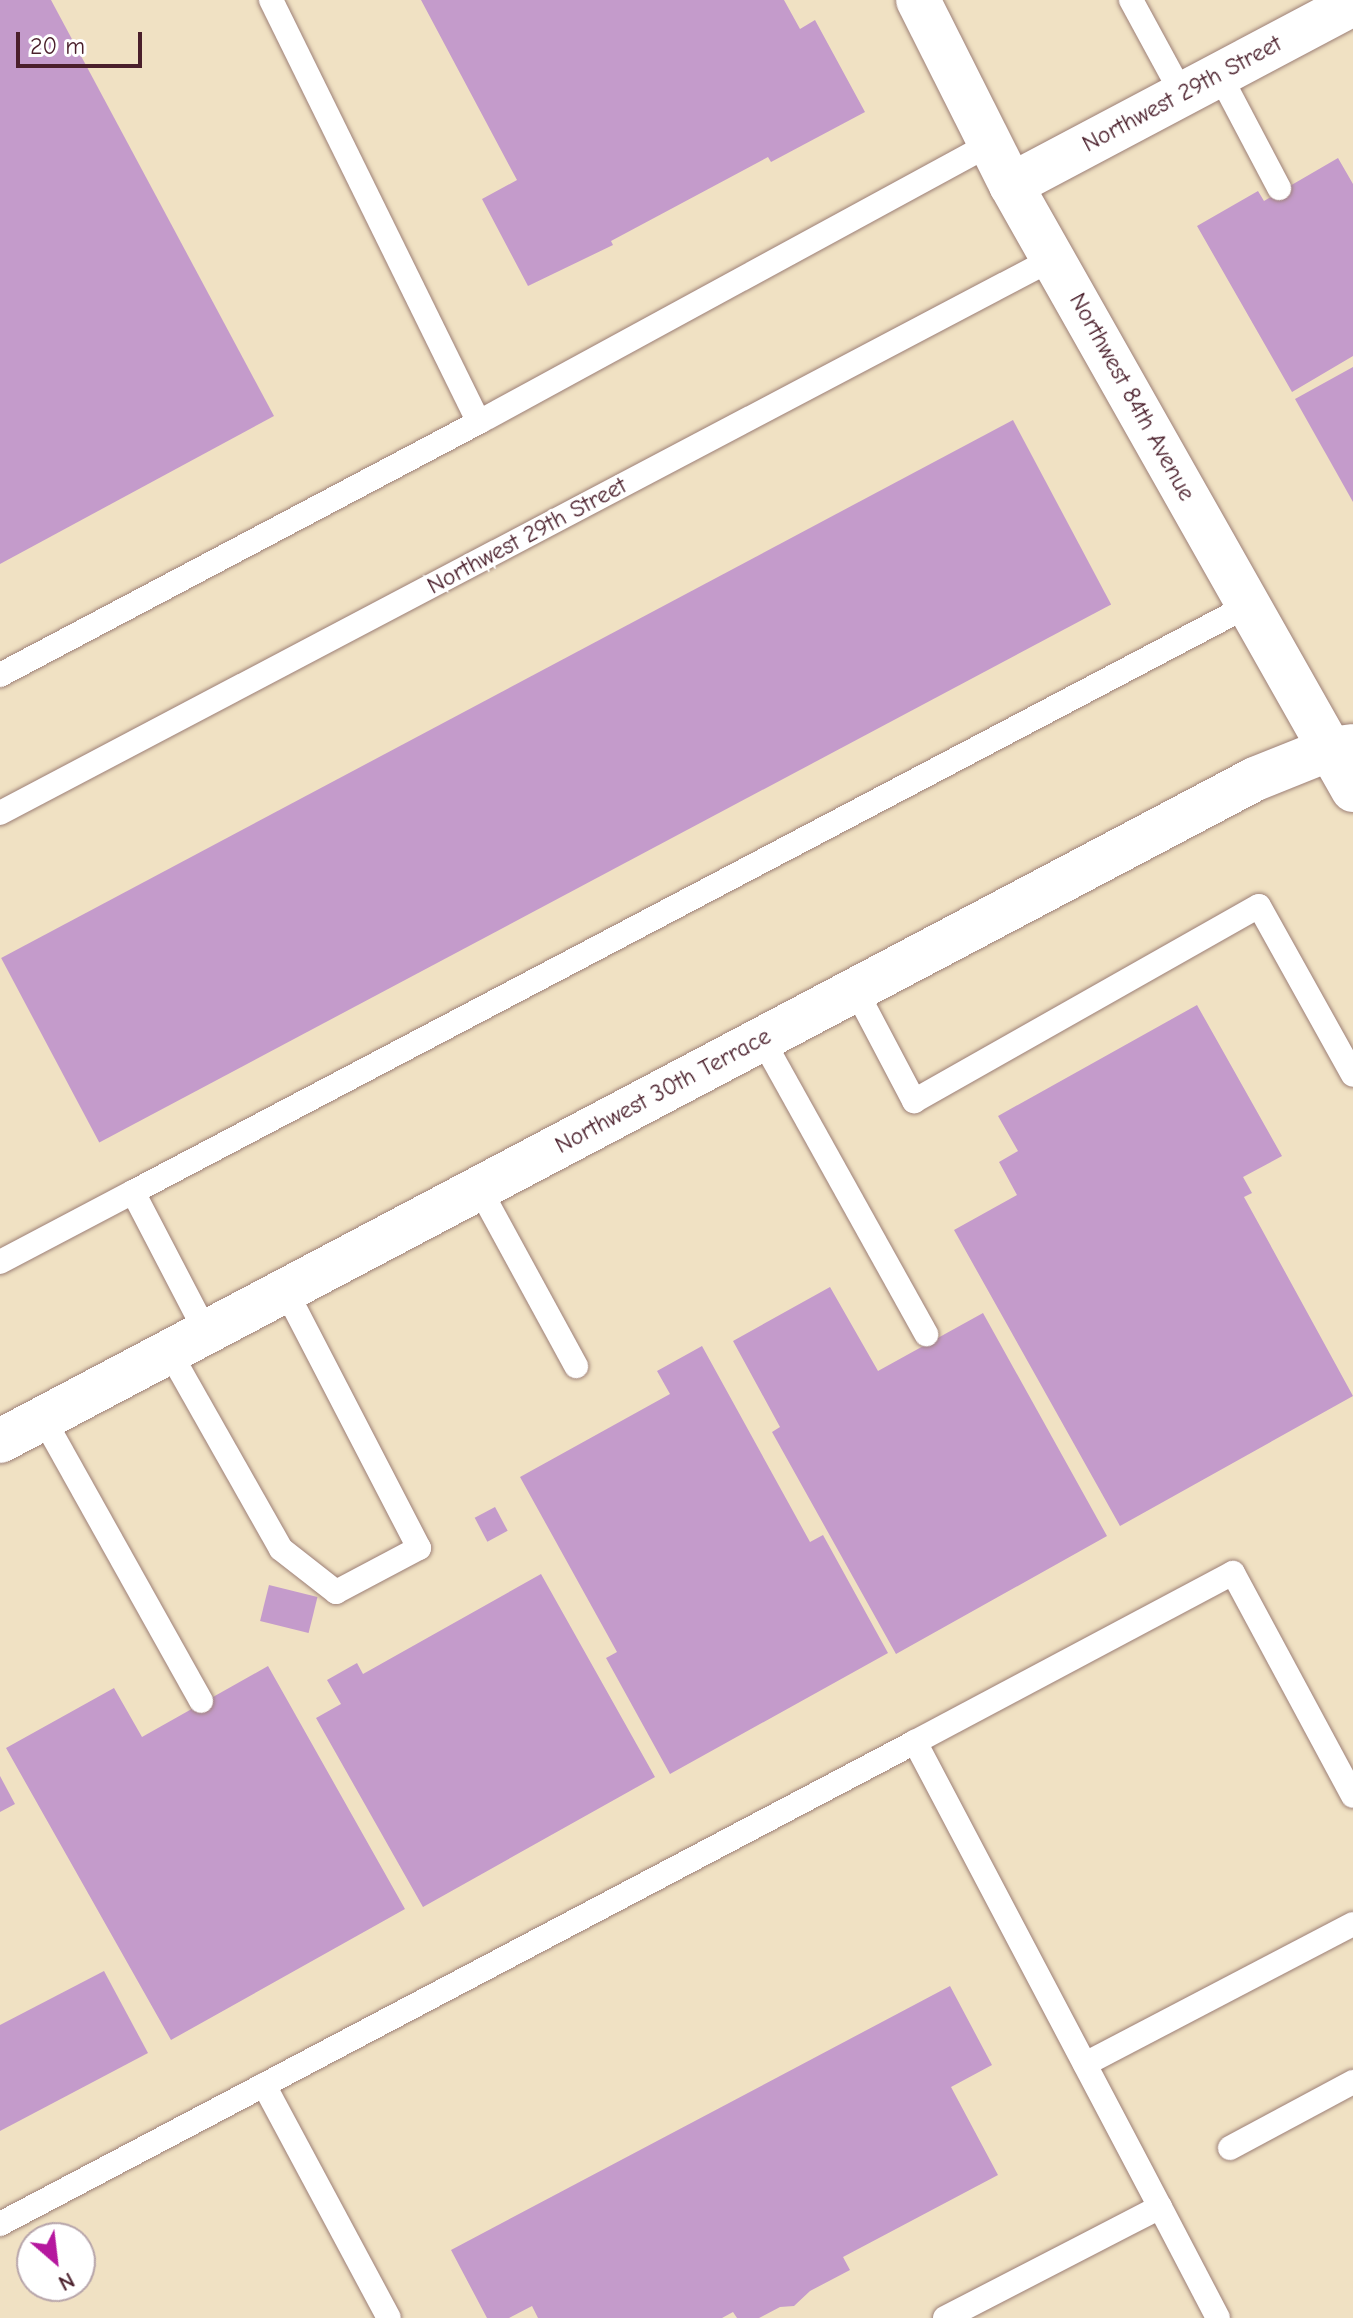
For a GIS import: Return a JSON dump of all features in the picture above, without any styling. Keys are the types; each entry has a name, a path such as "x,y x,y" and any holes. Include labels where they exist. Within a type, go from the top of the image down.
{"street":[{"name":"Northwest 84th Avenue","path":"918,0 1011,185 1249,605 1341,748 1353,790"},
{"name":"Northwest 29th Street","path":"1011,185 1353,4"},
{"path":"1341,748 1353,713"},
{"name":"Northwest 30th Terrace","path":"0,1441 1255,779 1341,748"}],"lane":[{"path":"271,0 479,422"},
{"path":"1131,0 1279,188"},
{"path":"0,675 479,422 990,144"},
{"name":"Northwest 29th Street","path":"0,813 1054,258"},
{"path":"0,1262 1249,605"},
{"path":"855,989 914,1101 1259,906 1353,1075"},
{"path":"762,1039 926,1334"},
{"path":"479,1188 576,1366"},
{"path":"133,1192 188,1342 281,1549 336,1592 419,1548 285,1290"},
{"path":"43,1418 201,1701"},
{"path":"0,2224 1233,1573 1353,1796"},
{"path":"915,1742 1218,2318"},
{"path":"1085,2064 1353,1924"},
{"path":"1230,2148 1353,2082"},
{"path":"264,2085 389,2318"},
{"path":"945,2318 1160,2207"}],"building":[{"path":"0,0 51,0 274,416 0,564"},
{"path":"421,0 784,0 800,29 815,20 865,112 771,162 768,157 611,241 613,245 528,286 482,199 517,180"},
{"path":"1338,158 1353,184 1353,356 1292,392 1197,226 1258,191 1264,201"},
{"path":"1353,367 1353,502 1295,399"},
{"path":"1013,420 1111,605 99,1143 1,958"},
{"path":"1197,1005 1282,1156 1243,1177 1252,1193 1244,1197 1353,1396 1120,1526 954,1230 1017,1195 999,1162 1018,1151 998,1116"},
{"path":"830,1287 878,1371 983,1313 1107,1536 896,1654 772,1432 780,1427 733,1341"},
{"path":"702,1346 810,1542 823,1535 888,1653 670,1774 606,1658 617,1652 520,1477 670,1394 657,1371"},
{"path":"495,1507 508,1531 487,1542 475,1518"},
{"path":"541,1574 655,1777 423,1907 316,1718 341,1704 327,1680 357,1663 363,1674"},
{"path":"269,1585 318,1597 309,1633 260,1621"},
{"path":"268,1666 405,1909 171,2040 6,1748 114,1688 142,1737"},
{"path":"0,1776 15,1804 0,1812"},
{"path":"104,1971 148,2053 0,2131 0,2025"},
{"path":"950,1986 992,2065 951,2087 998,2175 843,2257 850,2270 810,2291 794,2306 780,2307 759,2318 737,2318 733,2312 722,2318 538,2318 532,2306 509,2318 487,2318 451,2250"}]}
